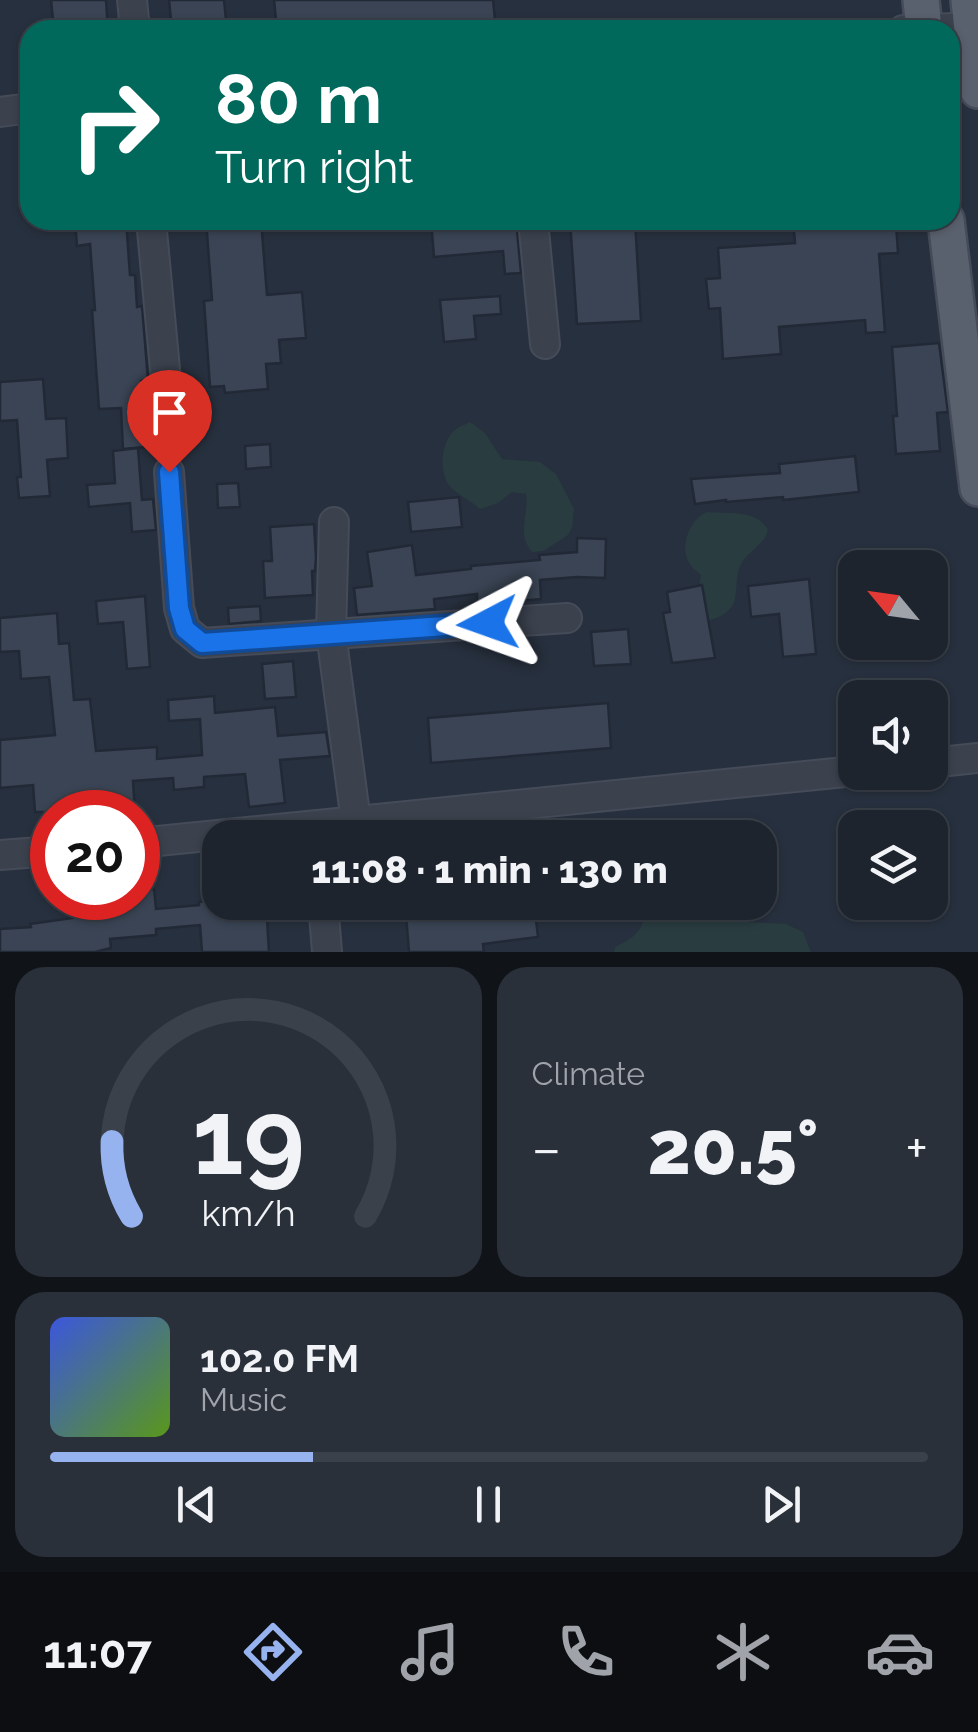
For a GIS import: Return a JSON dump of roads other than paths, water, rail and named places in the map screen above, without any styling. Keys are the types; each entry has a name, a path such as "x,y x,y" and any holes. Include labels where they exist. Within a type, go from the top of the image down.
{"main road":[{"path":"973,18 978,90"},
{"path":"947,230 978,488"}],"street":[{"path":"946,20 973,18"},
{"path":"153,230 169,412"},
{"path":"535,230 545,344"},
{"path":"169,472 179,608 185,629 202,643 567,618"},
{"path":"334,522 331,633 356,820"},
{"path":"948,761 978,758"},
{"path":"376,820 838,773"},
{"path":"160,842 202,839"},
{"path":"0,855 30,852"},
{"path":"324,920 327,952"}]}
